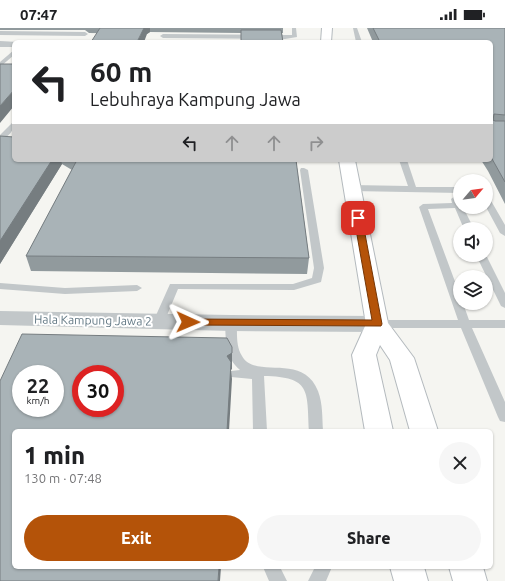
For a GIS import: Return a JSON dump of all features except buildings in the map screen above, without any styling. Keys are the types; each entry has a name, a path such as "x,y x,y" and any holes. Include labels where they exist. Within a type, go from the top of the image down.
{"street":[{"path":"326,28 326,40"},
{"path":"0,44 12,44"},
{"path":"347,162 377,324 402,358 423,429"},
{"name":"Hala Kampung Jawa 2","path":"0,318 159,322 377,324"},
{"path":"377,324 364,355 379,429"},
{"path":"408,569 410,581"},
{"path":"467,569 470,581"}],"lane":[{"path":"80,40 89,28"},
{"path":"161,40 167,28"},
{"path":"163,36 295,36 294,28"},
{"path":"355,28 358,40"},
{"path":"0,34 85,34"},
{"path":"0,65 12,54"},
{"path":"0,138 5,135 12,126"},
{"path":"404,162 413,189"},
{"path":"159,322 174,286 294,287 317,280 319,268 304,170"},
{"path":"352,188 453,190"},
{"path":"453,205 423,207 465,324 505,416"},
{"path":"493,212 505,233"},
{"path":"485,262 505,304"},
{"path":"0,286 65,291 137,288"},
{"path":"231,323 233,350 239,362 258,373"},
{"path":"377,324 505,324"},
{"path":"258,373 260,429"},
{"path":"235,374 293,373 300,377 310,389 316,429"},
{"path":"272,569 278,581"},
{"path":"317,581 323,569"}],"route":[{"path":"188,322 377,324 358,218"}]}
